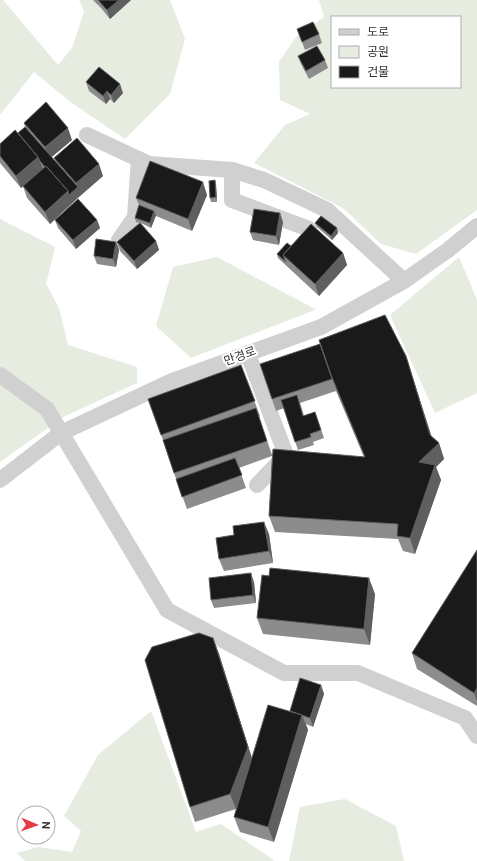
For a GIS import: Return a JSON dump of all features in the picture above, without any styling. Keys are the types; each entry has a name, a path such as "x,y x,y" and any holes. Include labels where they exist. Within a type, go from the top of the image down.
{"street":[{"path":"87,135 149,164 232,170 264,180 327,210 404,281"},
{"path":"119,240 135,217 140,159"},
{"path":"232,170 232,200 309,229"},
{"name":"만경로","path":"0,480 61,433 172,381 321,327 404,281 448,250 477,226"},
{"path":"248,354 286,455 257,485"},
{"path":"0,375 46,409 167,610 284,673 358,673 465,718 477,736"}],"green space":[{"path":"0,0 3,0 58,65 72,48 84,11 79,0 170,0 185,39 170,94 125,139 69,101 34,72 0,115"},
{"path":"319,0 477,0 477,210 416,254 381,244 343,208 254,163 285,125 310,114 280,100 279,62 296,37 324,17"},
{"path":"0,219 55,247 46,284 59,308 68,345 137,367 137,383 65,416 0,462"},
{"path":"217,257 315,310 191,358 156,326 173,267"},
{"path":"459,257 477,300 477,393 435,413 390,315"},
{"path":"151,711 196,832 221,824 275,861 25,861 17,853 38,847 72,852 81,831 64,816 98,755"},
{"path":"345,799 396,826 404,861 289,861 300,807"}],"building":[{"path":"98,0 119,0 107,10"},
{"path":"313,22 319,34 302,42 297,29"},
{"path":"317,46 325,60 306,71 298,56"},
{"path":"99,67 120,84 111,95 107,91 103,96 86,82"},
{"path":"46,102 68,128 45,147 24,123"},
{"path":"25,127 78,187 69,195 68,191 46,166 45,167 18,133"},
{"path":"15,130 38,157 16,176 0,156 0,144"},
{"path":"77,138 99,164 76,183 54,158"},
{"path":"150,161 203,182 188,219 136,198"},
{"path":"46,166 68,191 45,212 23,186"},
{"path":"215,180 216,197 210,198 209,181"},
{"path":"78,199 97,220 73,240 55,220"},
{"path":"139,205 154,211 150,223 135,218"},
{"path":"254,209 280,213 276,236 250,232"},
{"path":"321,216 337,228 331,236 315,223"},
{"path":"140,223 156,241 134,261 117,242"},
{"path":"311,224 343,253 315,284 283,255"},
{"path":"96,239 116,242 113,259 94,256"},
{"path":"287,243 291,246 283,255 286,262 277,254"},
{"path":"385,315 406,356 430,435 439,443 419,462 435,465 410,538 397,536 398,524 269,516 273,449 365,457 331,375 319,340"},
{"path":"320,344 332,379 272,399 260,364"},
{"path":"241,365 255,401 161,435 148,399"},
{"path":"297,395 303,416 315,412 321,430 310,434 311,437 295,442 281,400"},
{"path":"256,408 267,441 174,473 163,440"},
{"path":"235,458 242,475 182,497 176,479"},
{"path":"264,522 269,551 219,559 216,538 234,535 233,526"},
{"path":"477,550 477,688 474,693 412,653"},
{"path":"270,568 369,578 364,629 257,618 262,575 269,576"},
{"path":"251,573 253,595 211,600 209,578"},
{"path":"199,633 213,638 248,747 230,794 190,807 145,660 152,647"},
{"path":"300,678 321,685 310,718 290,711"},
{"path":"268,705 302,715 268,827 234,817"}]}
